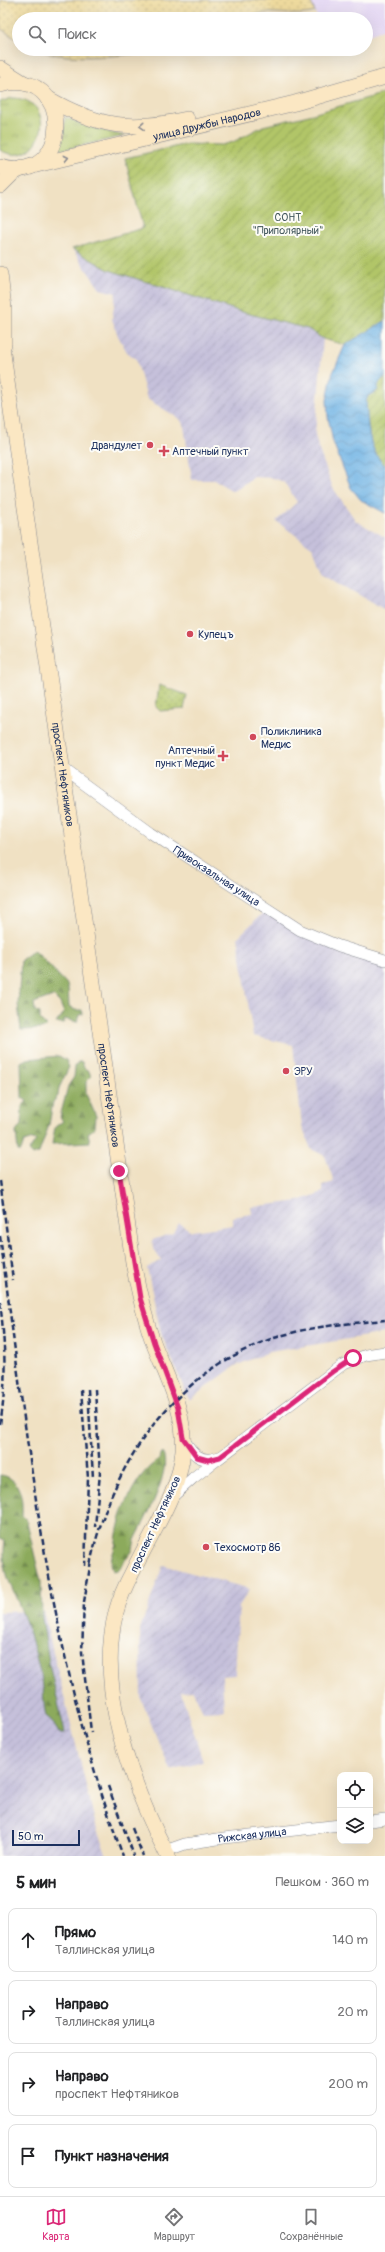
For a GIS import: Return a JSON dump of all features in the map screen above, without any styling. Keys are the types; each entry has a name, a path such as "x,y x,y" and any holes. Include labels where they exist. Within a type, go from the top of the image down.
{"main road":[{"name":"улица Дружбы Народов","path":"0,68 47,98 93,121 111,125 141,126 172,122 293,94 385,68"},
{"name":"улица Дружбы Народов","path":"25,168 295,103 385,77"},
{"path":"0,85 12,82 28,85"},
{"path":"0,186 13,173 47,155 55,140 57,118 47,98"},
{"path":"0,167 25,168"},
{"path":"0,274 4,308 4,353"},
{"name":"проспект Нефтяников","path":"0,333 61,768 134,1269 146,1319 178,1408 183,1438 180,1469 168,1502 120,1600 113,1628 111,1660 114,1705 125,1748 144,1806 166,1853"}],"street":[{"name":"Привокзальная улица","path":"61,768 90,791 220,880 300,930 339,946 385,960"},
{"path":"67,804 70,795 76,791 90,791"},
{"path":"168,1502 193,1478 342,1364 366,1355 385,1352"},
{"path":"183,1438 197,1457 208,1460 220,1457"},
{"path":"373,1821 385,1819"},
{"name":"Рижская улица","path":"166,1853 185,1844 224,1838 337,1825"}],"shaded area":[{"path":"310,0 385,0 385,29 373,33 373,12 315,12"},
{"path":"72,249 109,270 242,312 308,329 323,339 315,435 333,488 356,521 385,537 385,610 323,574 313,548 276,521 297,502 284,482 273,478 254,477 233,491 214,480 192,480 184,426 180,419 147,399 136,359 127,352 118,336 112,319 116,293 100,289"},
{"path":"267,909 300,930 385,960 385,1333 269,1352 235,1366 189,1400 161,1334 147,1268 161,1260 154,1250 152,1240 173,1233 178,1223 192,1231 233,1225 232,1217 252,1214 251,1207 299,1201 323,1192 323,1185 334,1182 325,1156 311,1149 302,1127 293,1045 253,1036 238,937"},
{"path":"163,1565 250,1589 239,1606 235,1675 222,1676 224,1710 203,1711 193,1691 181,1692 203,1761 170,1770 141,1699 140,1629"},
{"path":"43,1611 97,1830 107,1856 0,1856 0,1612"}],"green space":[{"name":"СОНТ \"Приполярный\"","path":"385,93 385,321 345,345 323,339 308,329 242,312 109,270 72,249 143,228 125,158 187,144 222,145 233,142 263,126 309,115"},
{"path":"12,98 28,101 37,109 41,121 40,133 35,144 27,152 15,154 0,150 0,102"},
{"path":"65,117 87,126 124,136 61,150 59,148 64,135"},
{"path":"383,376 385,376 385,466 379,459 372,444 368,427 366,401 368,396 377,391 378,383"},
{"path":"159,685 187,695 184,709 160,711 156,707"},
{"path":"33,951 37,953 66,983 68,987 69,1006 75,1010 82,1010 83,1014 79,1015 77,1022 64,1019 64,1023 56,1023 64,1013 60,1003 53,996 34,1003 35,1011 40,1013 40,1019 47,1026 42,1029 21,1030 18,1004 21,960"},
{"path":"59,1056 66,1060 69,1067 59,1088 58,1096 53,1102 49,1125 39,1153 33,1155 29,1151 36,1140 33,1139 24,1142 21,1151 18,1151 16,1132 21,1125 22,1106 27,1101 22,1098 21,1062 27,1059"},
{"path":"78,1062 82,1062 84,1068 89,1071 91,1077 86,1082 86,1094 96,1116 95,1128 88,1133 90,1142 52,1144 55,1127 63,1121 60,1117 68,1086 74,1077 75,1067"},
{"path":"162,1453 165,1460 164,1471 156,1496 135,1540 132,1552 122,1564 120,1569 114,1571 111,1560 124,1508 135,1485 150,1466 159,1460 160,1454"},
{"path":"0,1475 12,1480 19,1490 21,1497 22,1516 26,1519 41,1582 42,1618 50,1668 65,1733 59,1733 51,1720 46,1716 42,1677 33,1644 26,1622 8,1579 4,1561 5,1541 0,1539"}],"sand":[{"path":"0,0 310,0 315,12 12,12 12,36 0,28"},
{"path":"65,56 100,56 82,57"}],"water":[{"path":"385,321 385,376 379,383 377,391 368,396 366,401 368,427 372,444 379,459 385,466 385,513 361,500 351,488 333,442 328,417 327,400 332,375 345,345"}],"railway":[{"path":"0,1181 13,1280"},
{"path":"0,1236 32,1472 44,1550 59,1627 76,1705 98,1781 123,1856"},
{"path":"0,1302 4,1363 4,1394 0,1424"},
{"path":"90,1565 101,1525 116,1487 135,1451 159,1418 187,1389 219,1365 255,1345 295,1332 340,1324 385,1320"},
{"path":"88,1389 93,1478"},
{"path":"95,1389 100,1473 95,1527"},
{"path":"81,1390 88,1478 85,1566"},
{"path":"91,1561 84,1602 82,1652 91,1732"},
{"path":"108,1786 134,1856"},
{"path":"132,1828 143,1856"}],"place":[{"name":"Драндулет","path":"150,445"},
{"name":"Аптечный пункт","path":"164,451"},
{"name":"Купецъ","path":"190,634"},
{"name":"Поликлиника Медис","path":"253,737"},
{"name":"Аптечный пункт Медис","path":"223,756"},
{"name":"ЭРУ","path":"286,1071"},
{"name":"Техосмотр 86","path":"206,1547"}],"route":[{"path":"119,1171 140,1298 154,1343 175,1398 183,1438 189,1449 197,1457 213,1460 220,1457 342,1364 353,1358"}]}
